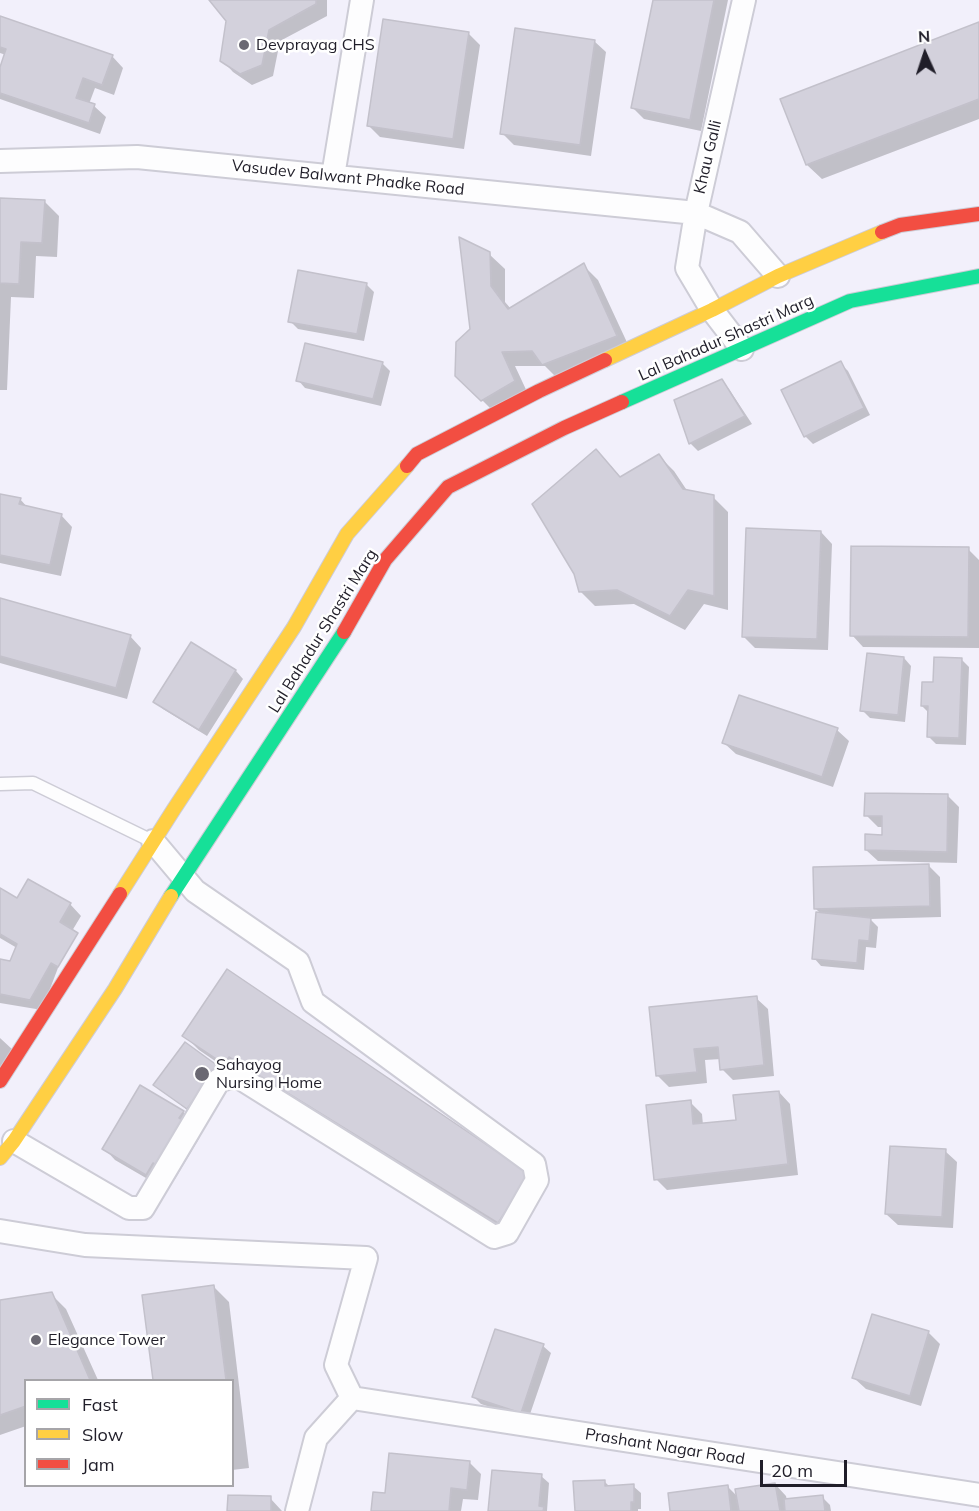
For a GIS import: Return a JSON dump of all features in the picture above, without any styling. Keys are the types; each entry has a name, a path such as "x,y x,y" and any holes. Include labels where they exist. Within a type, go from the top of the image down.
{"main road":[{"name":"Lal Bahadur Shastri Marg","path":"0,1081 294,627 347,534 417,454 539,391 712,310 778,276 900,225 979,214"},
{"name":"Lal Bahadur Shastri Marg","path":"7,1150 115,990 183,876 332,652 385,560 448,487 564,428 850,301 979,276"}],"street":[{"path":"333,176 362,0"},
{"name":"Khau Galli","path":"742,349 712,310 687,268 696,213 744,0"},
{"name":"Vasudev Balwant Phadke Road","path":"0,161 137,157 696,213 740,232 778,276"},
{"path":"7,1150 129,1208 143,1208 219,1080 237,1076 494,1237 507,1233 537,1180 534,1164 313,1002 298,962 195,891 153,842"},
{"path":"0,1232 85,1245 366,1258 336,1365 352,1398 316,1438 297,1511"},
{"name":"Prashant Nagar Road","path":"352,1398 979,1495"}],"lane":[{"path":"0,784 33,783 153,842"}],"building":[{"name":"Devprayag CHS","path":"209,0 316,0 316,4 269,30 262,65 240,74 220,61 226,21"},
{"path":"653,0 714,0 690,120 631,108"},
{"path":"0,16 113,55 102,85 83,78 76,98 95,104 89,123 0,93 0,67 6,49 0,47"},
{"path":"383,19 469,32 453,139 367,126"},
{"path":"979,22 979,99 806,165 780,99"},
{"path":"515,28 595,40 580,145 500,134"},
{"path":"0,198 45,200 42,243 21,242 19,284 0,283"},
{"path":"459,237 490,252 491,286 508,309 584,263 617,336 542,365 532,351 502,352 515,381 481,401 455,376 456,342 470,329"},
{"path":"298,270 367,283 357,334 288,322"},
{"path":"305,343 383,362 373,399 296,381"},
{"path":"841,361 864,408 804,437 781,390"},
{"path":"722,379 745,416 689,444 674,400"},
{"path":"596,449 620,477 659,454 683,489 714,495 714,596 688,590 670,616 617,590 579,592 574,574 532,504"},
{"path":"0,494 21,498 19,504 62,514 50,565 0,555"},
{"path":"746,528 821,531 817,639 742,637"},
{"path":"851,546 969,547 968,637 850,636"},
{"path":"0,598 131,635 116,688 0,656"},
{"path":"191,642 236,670 199,730 153,702"},
{"path":"867,653 904,657 898,715 860,711"},
{"path":"934,657 962,658 959,738 927,737 928,706 921,706 922,682 933,682"},
{"path":"739,695 838,728 822,777 722,743"},
{"path":"865,793 948,794 947,852 865,850 865,834 882,835 882,816 864,816"},
{"path":"929,864 930,906 814,909 813,867"},
{"path":"28,879 71,903 60,922 78,933 58,967 51,963 30,1000 0,994 0,959 10,961 17,944 0,934 0,888 17,898"},
{"path":"816,912 871,918 869,941 859,940 857,963 812,959"},
{"path":"227,969 530,1174 498,1223 229,1057 224,1064 182,1036"},
{"path":"757,996 764,1065 720,1070 718,1047 694,1049 697,1072 656,1076 649,1007"},
{"path":"185,1042 218,1066 187,1109 153,1085"},
{"path":"140,1085 184,1111 179,1118 190,1124 163,1169 153,1163 146,1175 102,1149"},
{"path":"779,1091 788,1164 654,1180 646,1105 691,1100 693,1124 736,1120 733,1095"},
{"path":"890,1146 946,1149 942,1217 885,1214"},
{"path":"214,1285 226,1379 153,1379 142,1295"},
{"name":"Elegance Tower","path":"52,1292 90,1379 24,1379 24,1407 0,1415 0,1300"},
{"path":"872,1314 929,1331 910,1396 852,1378"},
{"path":"495,1329 544,1344 521,1413 472,1397"},
{"path":"389,1453 470,1461 467,1490 451,1488 449,1511 371,1511 373,1492 385,1493"},
{"path":"492,1470 542,1474 539,1506 544,1507 543,1511 488,1511"},
{"path":"605,1480 605,1486 634,1484 634,1502 631,1502 631,1511 575,1511 573,1481"},
{"path":"775,1483 780,1511 739,1511 735,1489"},
{"path":"728,1485 731,1511 670,1511 668,1493"},
{"path":"228,1495 271,1496 271,1511 227,1511"},
{"path":"823,1495 825,1511 785,1511 784,1499"}],"traffic: fast":[{"path":"622,402 850,301 979,276"},
{"path":"171,896 344,632"}],"traffic: slow":[{"path":"605,360 778,276 882,232"},
{"path":"120,894 294,627 347,534 407,466"},
{"path":"0,1158 14,1141 115,989 171,896"}],"traffic: jam":[{"path":"882,232 900,225 979,214"},
{"path":"407,466 417,454 605,360"},
{"path":"344,632 385,560 448,487 564,428 622,402"},
{"path":"0,1081 120,894"}],"place":[{"name":"Devprayag CHS","path":"244,45"},
{"name":"Sahayog Nursing Home","path":"202,1074"},
{"name":"Elegance Tower","path":"36,1340"}]}
